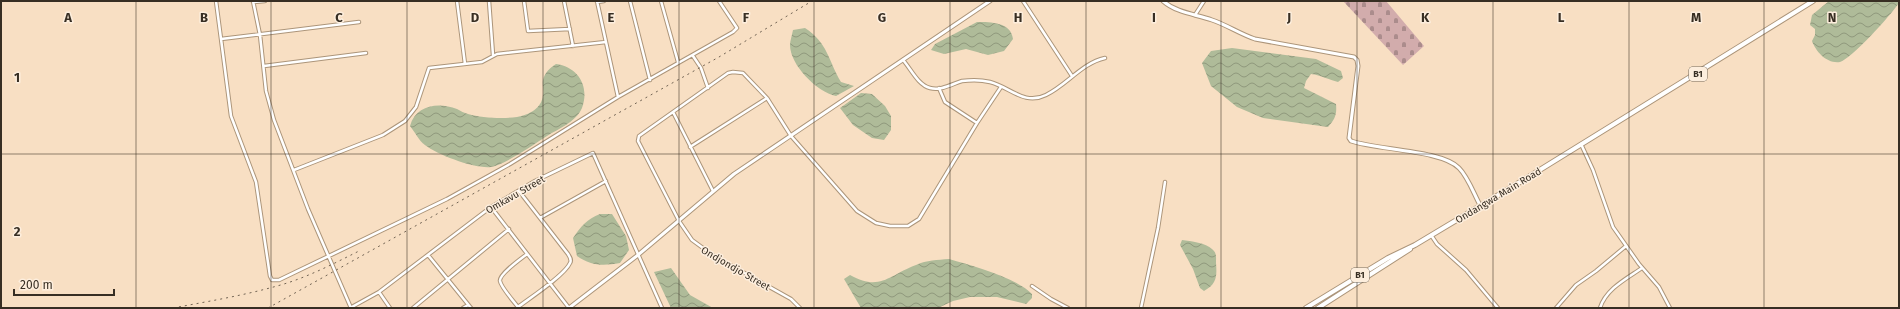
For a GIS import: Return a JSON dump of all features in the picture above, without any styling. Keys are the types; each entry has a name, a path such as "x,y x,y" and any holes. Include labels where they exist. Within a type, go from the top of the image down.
{"main road":[{"name":"B1","path":"1581,144 1684,82 1813,1"},
{"name":"Ondangwa Main Road","path":"1318,308 1431,235 1581,144"},
{"name":"Ondangwa Main Road","path":"1306,308 1388,258 1415,245"}],"street":[{"path":"216,1 231,116 256,182 270,276 272,280 279,280 384,231 447,199 510,164 618,97 650,80 678,62 693,56 733,32 737,28 719,1"},
{"path":"264,1 253,2 260,35 266,91 269,103 294,170 351,308"},
{"path":"457,1 464,64"},
{"path":"489,1 493,55"},
{"path":"524,1 528,31 570,29"},
{"path":"564,1 573,46"},
{"path":"604,1 597,2 618,97"},
{"path":"630,1 650,80"},
{"path":"662,1 678,62"},
{"path":"491,207 569,308 638,255 734,174 990,1"},
{"path":"1023,1 1072,76"},
{"path":"1163,1 1174,9 1214,21 1255,39 1354,57 1357,60 1358,66 1349,138 1351,141 1450,161 1461,169 1480,206"},
{"path":"1195,15 1204,1"},
{"path":"221,39 359,22"},
{"path":"294,170 383,135 405,121 416,107 429,68 482,62 493,55 606,42"},
{"path":"264,66 366,53"},
{"path":"693,56 701,68 708,88"},
{"path":"903,60 922,84 930,88 939,88 963,81 990,82 1019,96 1028,98 1047,95 1072,76 1098,60 1105,58"},
{"path":"713,191 673,112 728,73 743,73 767,98 791,136 857,211 876,223 890,226 908,226 919,219 977,123 1001,87"},
{"path":"939,88 945,102 977,123"},
{"path":"690,147 767,98"},
{"name":"Ondjondjo Street","path":"673,112 638,138 678,221 692,240 701,249 791,299 800,308"},
{"path":"1581,144 1593,170 1613,227 1642,268 1660,287 1670,308"},
{"name":"Omkavu Street","path":"351,308 379,292 491,207 535,181 593,152 662,308"},
{"path":"540,218 606,181"},
{"path":"1141,308 1165,182"},
{"path":"519,191 568,254 571,260 570,264 562,273 518,307 500,281 504,273 528,254"},
{"path":"413,308 509,229"},
{"path":"1431,235 1437,244 1466,270 1498,308"},
{"path":"1556,308 1576,285 1596,271 1626,246"},
{"path":"428,255 470,308"},
{"path":"1600,308 1604,298 1611,290 1642,268"},
{"path":"1032,286 1068,308"},
{"path":"379,292 390,308"},
{"path":"464,308 468,305"}],"green space":[{"path":"1343,1 1386,1 1424,46 1403,65"}],"water":[{"path":"1829,1 1899,1 1899,3 1880,26 1853,53 1840,62 1835,62 1826,59 1816,49 1812,41 1815,35 1815,29 1810,25 1812,15"},
{"path":"977,22 1000,24 1008,29 1013,39 1004,51 988,55 966,49 944,54 931,50 935,44"},
{"path":"805,28 813,34 827,52 841,82 854,86 836,96 821,89 813,83 800,69 791,53 790,45 793,30"},
{"path":"1232,48 1316,59 1341,71 1343,78 1338,82 1311,74 1306,81 1304,88 1336,104 1336,114 1328,127 1263,118 1237,107 1211,86 1202,63 1211,51"},
{"path":"556,64 570,69 576,73 580,79 584,92 582,108 576,117 566,125 519,154 497,165 491,167 476,166 439,153 423,143 410,126 413,119 422,110 435,106 450,107 464,113 486,117 511,118 526,115 540,104 543,95 544,77 548,70"},
{"path":"861,93 872,94 885,106 891,116 891,130 884,140 872,138 853,125 840,108"},
{"path":"600,214 612,214 626,236 629,250 620,263 608,265 597,264 587,262 577,256 573,238 585,223 591,218"},
{"path":"1182,240 1206,245 1214,251 1216,257 1215,279 1212,286 1204,291 1200,288 1193,269 1180,245"},
{"path":"949,259 1005,277 1025,288 1032,294 1032,298 1026,304 997,297 970,297 953,301 938,308 861,308 844,279 850,275 860,280 877,282 920,263 932,260"},
{"path":"671,268 690,295 713,308 671,308 654,272"}],"railway":[{"path":"268,308 719,57 812,1"},
{"path":"173,308 242,295 294,281 332,265 359,251"}]}
